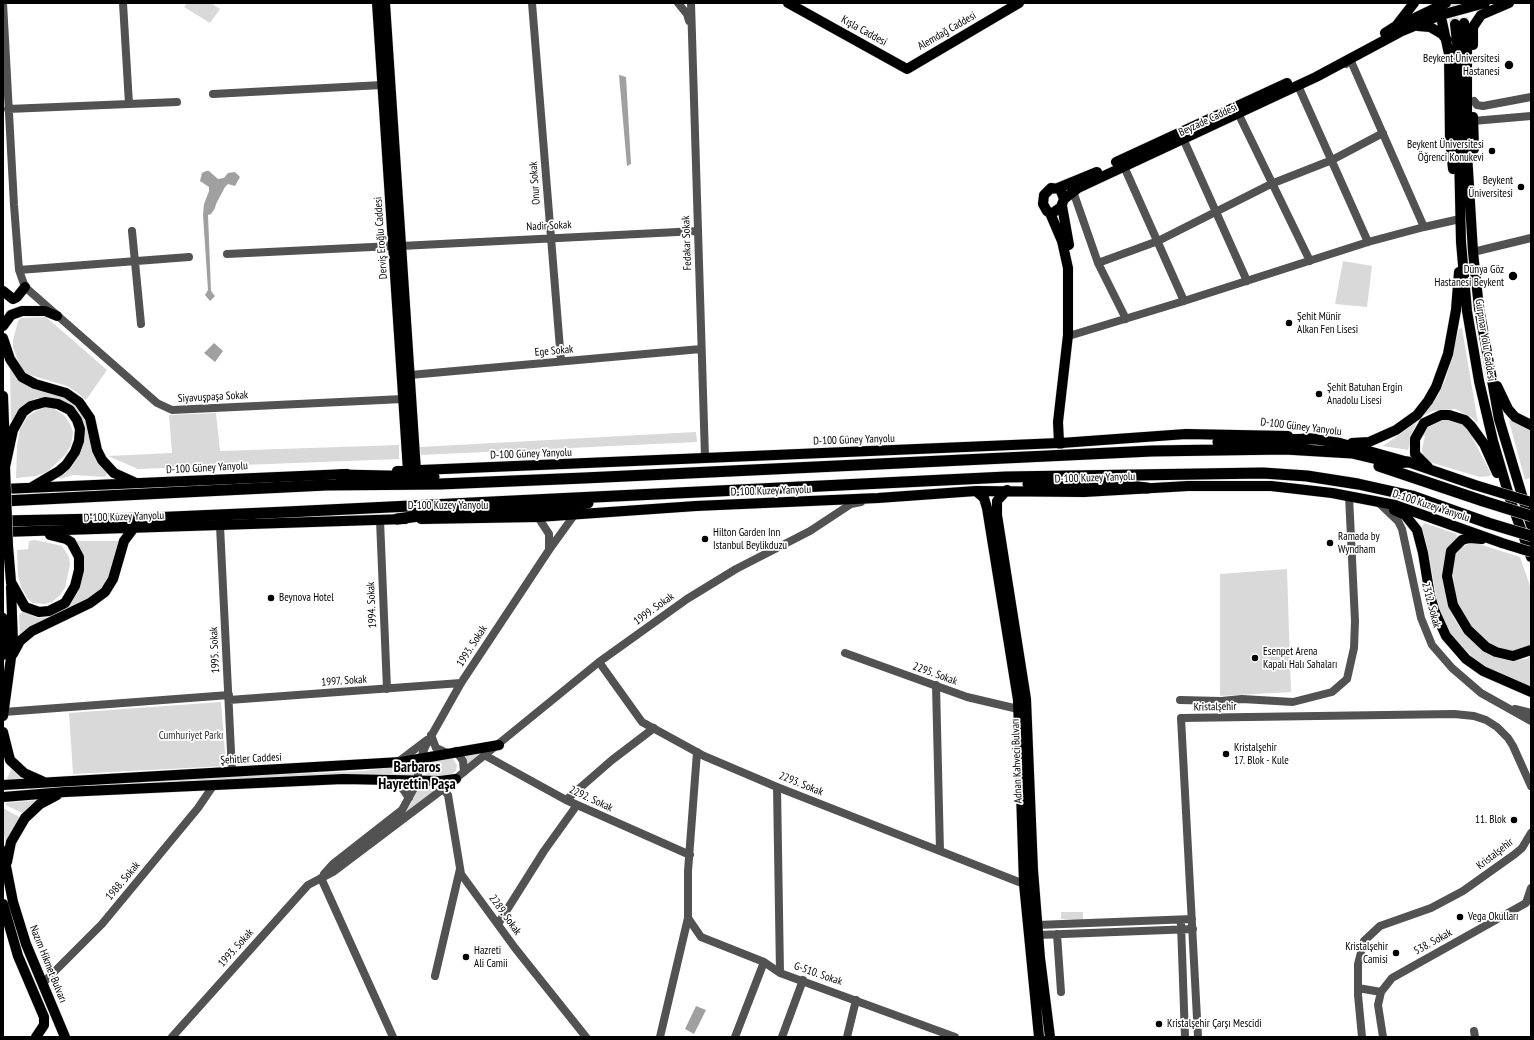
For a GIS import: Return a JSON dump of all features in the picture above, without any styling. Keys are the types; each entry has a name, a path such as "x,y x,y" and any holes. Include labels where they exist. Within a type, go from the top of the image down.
{"highway":[{"path":"1152,451 1167,446 1184,443 1314,439"},
{"path":"3,501 333,484 440,484 1152,451 1266,448 1352,454 1394,463 1408,462"},
{"path":"1315,451 1376,465 1531,517"},
{"path":"3,521 150,518 957,479 1074,475 1294,474 1358,484 1405,495 1441,505 1488,523 1531,536"},
{"path":"339,475 473,478 508,481"},
{"path":"957,479 991,482 1118,485 1147,488"},
{"path":"397,519 409,516 441,513 576,506 606,497"}],"main road":[{"name":"Derviş Eroğlu Caddesi","path":"377,3 386,85 412,471"},
{"name":"Derviş Eroğlu Caddesi","path":"385,3 386,85"},
{"name":"Kışla Caddesi","path":"788,3 906,68"},
{"name":"Alemdağ Caddesi","path":"906,68 1020,3"},
{"path":"1396,26 1414,3"},
{"path":"1349,56 1396,26 1441,7 1485,3"},
{"path":"1473,252 1478,236 1473,121 1473,27 1484,13 1509,3"},
{"path":"1050,213 1058,210 1068,198 1240,115 1349,56 1417,26 1441,7"},
{"path":"1441,7 1447,40 1450,71 1450,140 1453,167 1460,190"},
{"name":"Gürpınar Yolu Caddesi","path":"1531,525 1499,419 1487,358 1473,252 1466,133 1467,46 1460,23 1458,51 1460,220 1466,298 1485,408 1506,484 1531,557"},
{"path":"1417,26 1430,27 1442,34 1447,40"},
{"path":"1070,335 1068,268 1062,242 1050,213 1044,209 1042,200 1048,190 1073,183 1316,73"},
{"path":"1058,188 1068,198 1072,267 1070,335 1060,440"},
{"path":"1340,443 1364,442 1384,436 1412,419 1428,401 1436,387 1448,354 1456,310 1461,242"},
{"path":"3,292 13,298 17,297 25,287"},
{"path":"3,326 11,315 22,311 45,311 57,316"},
{"path":"3,338 10,359 22,377 35,384 66,393 79,402 90,418 97,450 102,460 114,473 138,484"},
{"path":"1487,358 1501,397 1508,409 1515,417 1531,425"},
{"path":"3,396 8,548 11,582 8,655 3,714"},
{"path":"5,467 13,430 23,412 31,406 46,402 58,404 70,410 77,420 80,429 79,441 75,452 66,465 59,471 28,489"},
{"path":"1436,472 1417,458 1414,448 1415,439 1424,423 1441,415 1449,414 1461,418 1472,426 1484,444 1498,474 1506,484"},
{"name":"D-100 Güney Yanyolu","path":"3,489 339,475 1060,440 1201,434 1263,434 1340,443 1408,462 1475,485 1531,501"},
{"name":"D-100 Kuzey Yanyolu","path":"3,532 133,529 397,519 438,520 538,517 696,506 878,498 976,491 1007,490 1084,492 1147,488 1271,486 1311,490 1378,502 1421,513 1502,543 1531,552"},
{"name":"Adnan Kahveci Bulvarı","path":"1007,490 997,501 997,515 1023,709 1029,883 1039,1037"},
{"name":"Adnan Kahveci Bulvarı","path":"976,491 985,501 988,514 1023,709"},
{"path":"1531,501 1531,517"},
{"path":"1378,502 1404,515 1416,530 1423,553 1430,596 1435,612 1446,636 1455,648 1466,660 1483,671 1531,692"},
{"path":"8,655 20,641 32,631 90,603 105,592 113,580 124,541 133,529"},
{"path":"11,582 24,607 39,612 58,608 73,591 79,570 76,550 66,539 36,532"},
{"path":"1502,543 1469,538 1455,545 1448,562 1448,586 1450,595 1461,621 1477,640 1486,647 1496,652 1514,656 1531,650"},
{"path":"3,618 8,655"},
{"path":"3,732 8,753 16,766 31,777 50,783"},
{"name":"Şehitler Caddesi","path":"3,785 398,762 500,745"},
{"path":"3,797 65,792 343,779 440,781 460,775"},
{"path":"6,864 11,842 25,818 40,804 65,792"},
{"name":"Nazım Hikmet Bulvarı","path":"3,851 14,902 26,944 65,1037"},
{"name":"Adnan Kahveci Bulvarı","path":"1029,883 1037,930 1050,1037"},
{"name":"Nazım Hikmet Bulvarı","path":"3,906 18,956 44,1016 44,1025 36,1037"}],"street":[{"path":"3,3 8,109 19,270 25,287"},
{"path":"123,3 129,104"},
{"name":"Onur Sokak","path":"532,3 561,361"},
{"path":"678,3 689,18 690,28"},
{"path":"690,28 691,3"},
{"name":"Fedakar Sokak","path":"690,28 705,458"},
{"path":"1349,56 1424,226"},
{"name":"Beyzade Caddesi","path":"1068,198 1185,143 1240,115 1300,90 1343,68 1349,56"},
{"path":"213,94 386,85"},
{"path":"1300,90 1368,242"},
{"path":"1474,101 1483,106 1531,97"},
{"path":"8,109 177,102"},
{"path":"1240,115 1310,261"},
{"path":"1473,121 1531,116"},
{"path":"1098,263 1158,241 1272,184 1332,160 1383,133"},
{"path":"1185,143 1247,281"},
{"path":"1126,171 1184,301"},
{"path":"1068,198 1126,319"},
{"path":"1070,335 1184,301 1368,242 1424,226 1460,220"},
{"path":"132,231 141,324"},
{"name":"Nadir Sokak","path":"227,254 697,231"},
{"path":"1473,252 1531,238"},
{"path":"19,270 189,257"},
{"name":"Siyavuşpaşa Sokak","path":"25,287 157,403 172,410 407,399"},
{"name":"Ege Sokak","path":"406,376 701,349"},
{"path":"1180,700 1221,701 1242,699 1293,702 1332,692 1347,679 1354,648 1355,621 1349,496"},
{"name":"1999. Sokak","path":"460,775 500,745 599,662 687,598 736,569 810,531 851,504 878,498"},
{"name":"2312. Sokak","path":"1378,502 1398,521 1402,529 1421,618 1432,644 1463,679 1481,693 1511,708 1531,721"},
{"name":"1993. Sokak","path":"322,878 333,864 402,810 418,781 417,774 421,759 432,735 460,684 549,550 575,514"},
{"path":"538,517 549,534 549,550"},
{"name":"1994. Sokak","path":"380,520 387,689"},
{"name":"1995. Sokak","path":"220,526 232,772"},
{"name":"2295. Sokak","path":"845,653 967,697 1023,709"},
{"name":"2293. Sokak","path":"599,662 642,722 697,752 776,787 940,851 1029,883"},
{"name":"1997. Sokak","path":"3,714 460,684"},
{"path":"936,685 940,851"},
{"name":"2312. Sokak","path":"1511,708 1531,713"},
{"name":"Kristalşehir","path":"1198,1037 1181,718 1441,714 1474,716 1486,720 1497,727 1508,738 1531,786"},
{"path":"566,800 612,760 654,728"},
{"path":"398,762 414,751 432,735 436,748 451,752 463,761 460,775"},
{"path":"660,1037 688,918 690,855 697,752"},
{"name":"2292. Sokak","path":"486,756 566,800 690,855"},
{"name":"1993. Sokak","path":"172,1037 308,885 333,872 460,775"},
{"path":"390,780 400,785 409,798"},
{"name":"1988. Sokak","path":"43,983 102,924 198,808 213,786"},
{"name":"G-510. Sokak","path":"776,787 780,973 953,1037"},
{"name":"2289. Sokak","path":"443,789 448,795 461,874 586,1037"},
{"path":"498,924 544,851 576,804"},
{"name":"Kristalşehir","path":"1362,1037 1358,988 1358,964 1364,941 1380,926 1430,908 1463,891 1515,854 1522,848 1531,833"},
{"path":"435,976 460,869"},
{"path":"322,878 393,1037"},
{"name":"538. Sokak","path":"1381,992 1392,978 1529,901 1531,888"},
{"path":"688,918 701,937 764,962 780,973"},
{"path":"1181,919 1185,1037"},
{"path":"1037,930 1060,924 1192,919"},
{"path":"1138,921 1139,931"},
{"path":"1100,923 1101,933"},
{"path":"1060,924 1058,934 1061,992"},
{"path":"1037,930 1058,934 1193,929"},
{"path":"735,1037 764,962"},
{"path":"782,1037 802,980"},
{"path":"1358,988 1381,992 1378,1005 1383,1037"},
{"path":"847,1037 856,1000"}],"green space":[{"path":"187,3 211,3 220,9 210,23 184,7"},
{"path":"1343,261 1372,266 1367,307 1335,304"},
{"path":"46,317 107,370 86,400 67,386 27,374 16,362 18,361 13,347 13,340 18,321 21,318"},
{"path":"1462,328 1478,423 1471,417 1455,409 1433,411 1423,416 1439,394 1446,378 1459,329"},
{"path":"10,367 19,380 29,387 74,400 84,416 96,457 107,473 105,477 73,475 60,479 59,477 72,467 83,446 85,436 83,424 76,411 68,403 48,398 36,398 22,407 13,420 11,420"},
{"path":"46,407 54,409 64,415 70,424 73,432 71,445 66,454 47,472 36,476 16,478 17,446 20,429 28,416"},
{"path":"216,413 220,451 399,445 399,459 138,469 108,456 172,453 169,415"},
{"path":"1513,418 1531,427 1531,477 1525,480 1509,421"},
{"path":"1444,419 1460,422 1473,435 1472,437 1491,474 1490,476 1480,477 1429,462 1423,456 1422,449 1425,436 1422,435 1431,424"},
{"path":"1417,422 1408,450 1383,446"},
{"path":"696,432 697,442 421,455 420,447"},
{"path":"1424,523 1457,534 1448,603 1453,617 1471,640 1514,660 1526,659 1531,656 1531,687 1477,662 1452,636 1443,620 1437,601 1428,550 1422,527"},
{"path":"35,540 62,546 69,557 70,565 65,588 52,602 45,604 33,603 28,599 21,587 18,575 17,550 28,549 29,541"},
{"path":"75,541 120,541 108,580 96,595 20,635 19,615 23,611 37,618 51,617 69,605 76,594 80,584"},
{"path":"1469,544 1479,544 1520,557 1531,589 1531,646 1519,652 1500,649 1489,644 1469,625 1456,599 1452,566 1455,554 1460,548"},
{"name":"Esenpet Arena Kapalı Halı Sahaları","path":"1287,569 1291,692 1220,696 1220,574"},
{"name":"Cumhuriyet Parkı","path":"221,702 226,766 73,774 69,713"},
{"path":"483,752 467,765 464,756"},
{"path":"449,758 453,759 457,765 456,771 452,774 432,778 425,774 424,767 430,762"},
{"path":"416,764 414,777 378,774 66,785 66,783 364,771"},
{"path":"13,766 26,779 6,780"},
{"path":"443,785 331,871 404,813 412,802 419,787"},
{"path":"38,800 24,814 6,805 6,803"},
{"path":"3,808 21,818 7,853 3,828"},
{"path":"1061,912 1083,912 1083,920 1061,919"}],"shaded area":[{"path":"619,75 626,77 631,164 627,166"},
{"path":"209,171 218,179 224,178 228,173 235,172 240,177 235,186 228,184 225,187 215,208 211,214 208,215 211,291 215,296 210,301 205,295 208,290 203,215 204,204 209,187 200,181 202,173"},
{"path":"214,343 223,351 215,362 204,353"},
{"path":"696,1006 706,1010 694,1034 685,1029"}],"tunnel":[{"path":"1450,3 1455,24"},
{"path":"1460,3 1464,23"}],"place":[{"name":"Beykent Üniversitesi Hastanesi","path":"1509,65"},
{"name":"Beykent Üniversitesi Öğrenci Konukevi","path":"1492,151"},
{"name":"Beykent Üniversitesi","path":"1521,187"},
{"name":"Dünya Göz Hastanesi Beykent","path":"1513,276"},
{"name":"Şehit Münir Alkan Fen Lisesi","path":"1289,323"},
{"name":"Şehit Batuhan Ergin Anadolu Lisesi","path":"1319,394"},
{"name":"Hilton Garden Inn Istanbul Beylikduzu","path":"705,539"},
{"name":"Ramada by Wyndham","path":"1330,543"},
{"name":"Beynova Hotel","path":"271,598"},
{"name":"Esenpet Arena Kapalı Halı Sahaları","path":"1255,658"},
{"name":"Kristalşehir 17. Blok - Kule","path":"1226,754"},
{"name":"11. Blok","path":"1514,820"},
{"name":"Vega Okulları","path":"1460,917"},
{"name":"Kristalşehir Camisi","path":"1396,953"},
{"name":"Hazreti Ali Camii","path":"466,957"},
{"name":"Kristalşehir Çarşı Mescidi","path":"1159,1024"}],"district":[{"name":"Barbaros Hayrettin Paşa","path":"417,776"}]}
